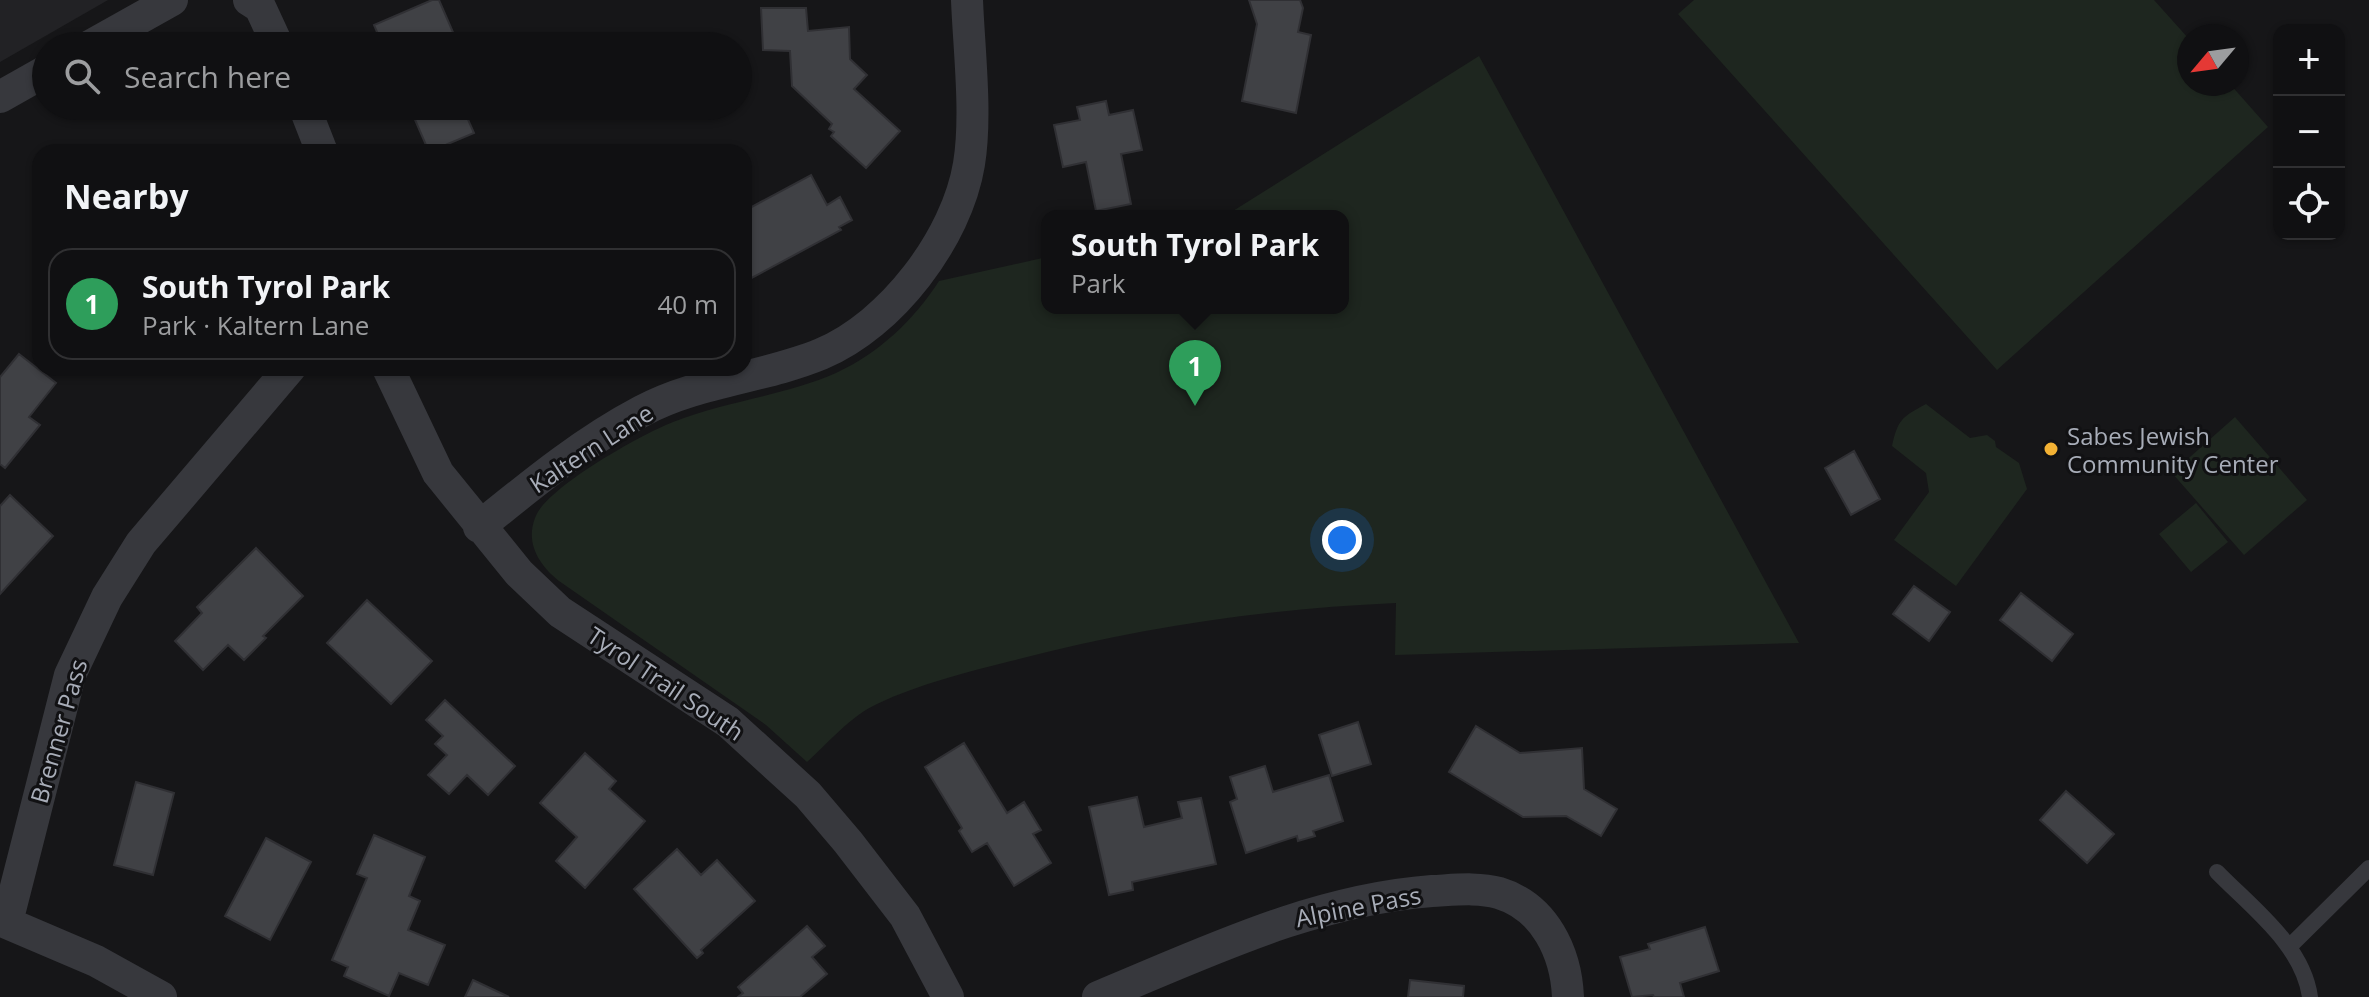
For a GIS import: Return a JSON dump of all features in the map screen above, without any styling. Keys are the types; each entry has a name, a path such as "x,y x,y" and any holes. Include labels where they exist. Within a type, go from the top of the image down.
{"street":[{"path":"115,32 172,0"},
{"path":"249,0 260,7 272,32"},
{"name":"Kaltern Lane","path":"479,527 564,460 643,410 687,392 743,379 823,353 879,318 918,275 952,218 969,164 971,106 967,0"},
{"path":"0,97 32,79"},
{"path":"309,120 319,144"},
{"name":"Brenner Pass","path":"4,921 70,675 107,597 141,543 283,376"},
{"name":"Tyrol Trail South","path":"391,376 438,473 519,573 560,612 728,722 808,795 905,916 948,997"},
{"name":"Alpine Pass","path":"1098,997 1282,921 1348,903 1409,893 1464,889 1500,893 1525,907 1550,930 1567,969 1568,997"},
{"path":"4,921 96,961 161,997"}],"lane":[{"path":"2289,947 2369,868"},
{"path":"2217,872 2289,947 2304,973 2310,997"}],"shaded area":[{"path":"0,0 108,0 52,32 32,32 32,44 0,62"},
{"path":"1694,0 2154,0 2177,26 2177,96 2241,96 2268,127 1997,370 1678,14"},
{"path":"1479,56 1799,643 1395,655 1396,603 1249,615 1106,638 926,685 867,709 807,762 766,725 559,581 536,554 532,537 535,518 556,492 596,463 673,422 816,381 852,365 894,334 939,281 1041,258 1041,314 1349,314 1349,210 1235,210"},
{"path":"1926,404 1970,438 1987,435 1995,441 1996,447 2019,463 2027,489 1956,586 1894,540 1929,492 1926,473 1892,446 1902,420"},
{"path":"2235,417 2307,500 2244,555 2172,473"},
{"path":"2196,503 2228,542 2191,572 2159,534"}],"building":[{"path":"432,0 439,0 453,32 377,32 374,25"},
{"path":"1249,0 1300,0 1303,8 1298,32 1311,35 1296,113 1242,101 1257,24"},
{"path":"761,8 806,8 808,31 849,27 850,59 867,75 854,89 900,131 866,168 831,136 834,132 829,129 832,124 792,86 790,51 763,50"},
{"path":"1106,101 1109,115 1133,110 1142,150 1121,154 1131,204 1096,210 1086,162 1063,167 1054,125 1080,120 1077,107"},
{"path":"415,120 468,120 474,133 448,144 426,144"},
{"path":"811,175 827,205 840,197 852,220 839,227 841,230 752,278 752,207"},
{"path":"19,354 32,364 32,376 47,376 56,383 29,417 40,425 5,468 0,464 0,377"},
{"path":"1854,451 1880,499 1851,515 1825,468"},
{"path":"10,495 53,536 0,594 0,506"},
{"path":"256,548 303,596 244,660 228,645 203,670 175,641 202,613 197,607"},
{"path":"1914,586 1950,612 1929,641 1893,614"},
{"path":"2021,593 2073,634 2052,661 2000,620"},
{"path":"367,600 432,661 391,704 327,643"},
{"path":"445,700 515,766 488,795 467,775 449,794 428,775 447,755 435,744 443,736 426,720"},
{"path":"1358,722 1371,764 1332,776 1319,735"},
{"path":"1476,726 1520,753 1582,748 1584,789 1617,809 1601,836 1566,816 1523,817 1449,772"},
{"path":"964,743 1007,813 1024,802 1041,830 1033,834 1051,863 1014,886 987,843 972,852 959,831 962,828 925,767"},
{"path":"585,753 616,781 609,789 645,821 585,888 556,861 577,837 540,803"},
{"path":"1265,766 1273,792 1329,775 1343,821 1313,831 1315,836 1298,841 1297,836 1246,853 1230,802 1237,799 1230,777"},
{"path":"136,782 174,793 153,875 114,865"},
{"path":"2066,791 2114,834 2087,863 2040,820"},
{"path":"1137,797 1144,827 1182,818 1178,802 1201,798 1216,864 1132,882 1133,890 1109,895 1089,807"},
{"path":"374,835 425,857 409,896 420,901 408,930 445,945 428,985 399,973 389,996 344,976 348,967 332,960 367,878 357,874"},
{"path":"266,838 311,862 270,940 225,916"},
{"path":"677,849 701,875 717,860 755,901 701,950 703,953 697,958 634,889"},
{"path":"807,926 825,946 812,957 827,974 800,997 738,997 743,993 738,987"},
{"path":"1705,927 1719,971 1680,983 1684,997 1632,997 1620,957 1650,949 1648,944"},
{"path":"473,980 509,997 465,997"},
{"path":"1410,980 1464,986 1463,997 1408,997"}],"place":[{"name":"South Tyrol Park","path":"1195,406"},
{"name":"Sabes Jewish Community Center","path":"2051,449"}]}
